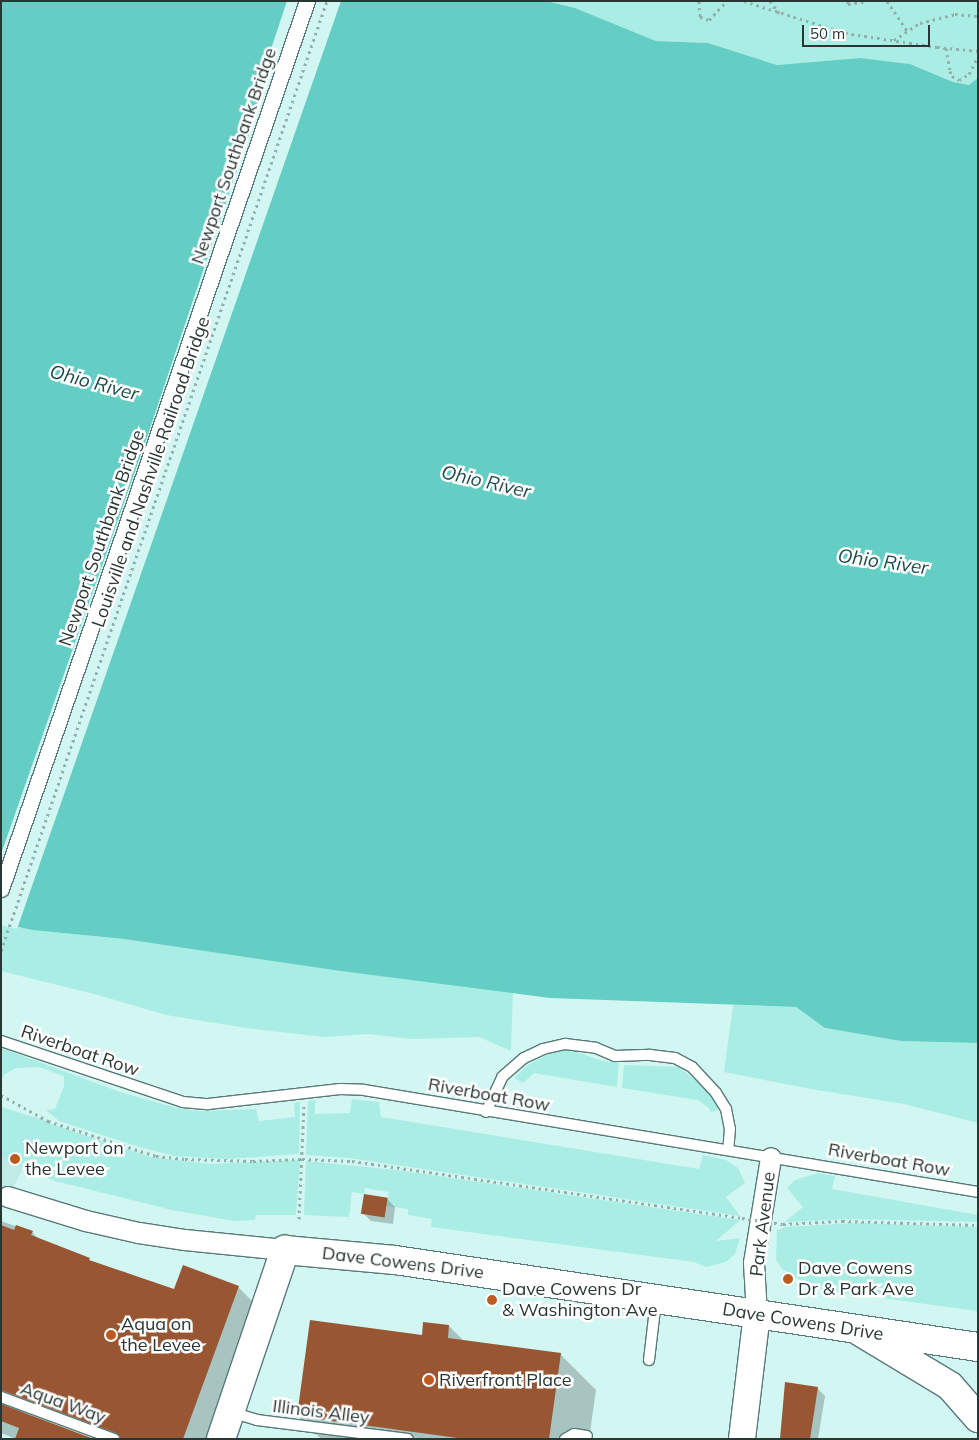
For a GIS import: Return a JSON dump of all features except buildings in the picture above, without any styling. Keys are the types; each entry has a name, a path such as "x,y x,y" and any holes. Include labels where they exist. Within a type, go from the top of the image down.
{"main road":[{"name":"Dave Cowens Drive","path":"285,1250 396,1260 978,1347"},
{"path":"221,1439 285,1250"},
{"path":"859,1330 950,1386 978,1418"}],"street":[{"name":"Newport Southbank Bridge","path":"1,889 307,1"},
{"name":"Park Avenue","path":"742,1439 757,1314 754,1263 771,1158"},
{"name":"Dave Cowens Drive","path":"5,1197 86,1221 139,1232 186,1240 285,1250"}],"lane":[{"name":"Riverboat Row","path":"1,1041 183,1102 208,1104 340,1089 364,1090 486,1112 978,1192"},
{"path":"486,1112 502,1077 524,1058 543,1049 566,1044 596,1048 615,1056 650,1055 674,1058 692,1067 716,1094 726,1109 730,1129 728,1150"},
{"path":"649,1360 656,1299"},
{"name":"Aqua Way","path":"1,1397 114,1439"},
{"name":"Illinois Alley","path":"230,1412 257,1420 338,1434 408,1439"},
{"path":"565,1439 574,1434 588,1436"}],"path":[{"name":"Louisville and Nashville Railroad Bridge","path":"1,951 327,1"},
{"path":"699,1 700,17 709,20 727,1"},
{"path":"744,1 780,14 845,33 946,48 978,50"},
{"path":"770,1 780,14"},
{"path":"848,1 848,4 866,1"},
{"path":"887,1 907,31"},
{"path":"893,40 920,23 955,14 978,16"},
{"path":"946,48 952,76 959,80 969,74 978,56"},
{"path":"299,1219 304,1093"},
{"path":"1,1095 48,1121 156,1156 185,1159 253,1161 302,1159 352,1161 783,1224 800,1225 842,1221 978,1225"}],"shaded area":[{"path":"546,1 978,1 978,78 970,85 953,82 910,64 860,58 777,65 708,43 656,41 575,8"},
{"path":"1,923 32,930 124,939 513,993 511,1051 479,1037 412,1039 369,1034 325,1037 246,1028 166,1015 98,995 1,971"},
{"path":"733,1005 796,1007 825,1028 901,1041 978,1043 978,1123 904,1104 811,1089 724,1072"},
{"path":"1,1048 123,1093 177,1108 198,1111 256,1109 259,1121 295,1117 294,1103 300,1102 299,1154 227,1159 174,1156 59,1121 46,1110 55,1109 64,1086 64,1076 39,1067 16,1068 5,1074 1,1080"},
{"path":"568,1049 603,1061 619,1063 617,1087 534,1073 523,1083 514,1078 528,1065 549,1054"},
{"path":"624,1065 679,1067 710,1092 719,1107 716,1111 710,1112 709,1108 698,1100 622,1088"},
{"path":"352,1099 379,1102 381,1117 699,1169 703,1155 726,1160 738,1168 745,1183 726,1197 740,1216 349,1158 306,1155 308,1101 315,1100 315,1114 350,1113"},
{"name":"Newport on the Levee","path":"1,1107 48,1121 8,1197 1,1198"},
{"path":"1,1107 150,1157 211,1164 300,1160 296,1215 256,1215 255,1220 234,1221 172,1210 55,1181 7,1161 1,1156"},
{"path":"306,1161 396,1170 740,1220 716,1241 740,1238 735,1254 726,1262 706,1267 694,1262 431,1227 432,1219 408,1215 408,1209 387,1206 389,1192 365,1188 364,1194 352,1192 349,1217 304,1215"},
{"path":"818,1173 835,1176 832,1189 978,1215 978,1222 850,1219 785,1222 803,1207 787,1188 795,1180"},
{"path":"854,1223 978,1227 978,1311 814,1289 781,1268 776,1259 777,1230 785,1227"}],"water":[{"name":"Ohio River","path":"1,1 546,1 575,8 656,41 708,43 777,65 860,58 910,64 953,82 969,85 978,78 978,1043 901,1041 825,1028 796,1007 550,998 341,971 124,939 32,930 1,923"}],"pier":[{"path":"287,1 341,1 17,929 1,925 1,854 146,440 271,69 265,67"}],"place":[{"name":"Newport on the Levee","path":"15,1159"},
{"name":"Dave Cowens Dr & Park Ave","path":"788,1279"},
{"name":"Dave Cowens Dr & Washington Ave","path":"492,1300"},
{"name":"Aqua on the Levee","path":"111,1335"},
{"name":"Riverfront Place","path":"429,1380"}]}
